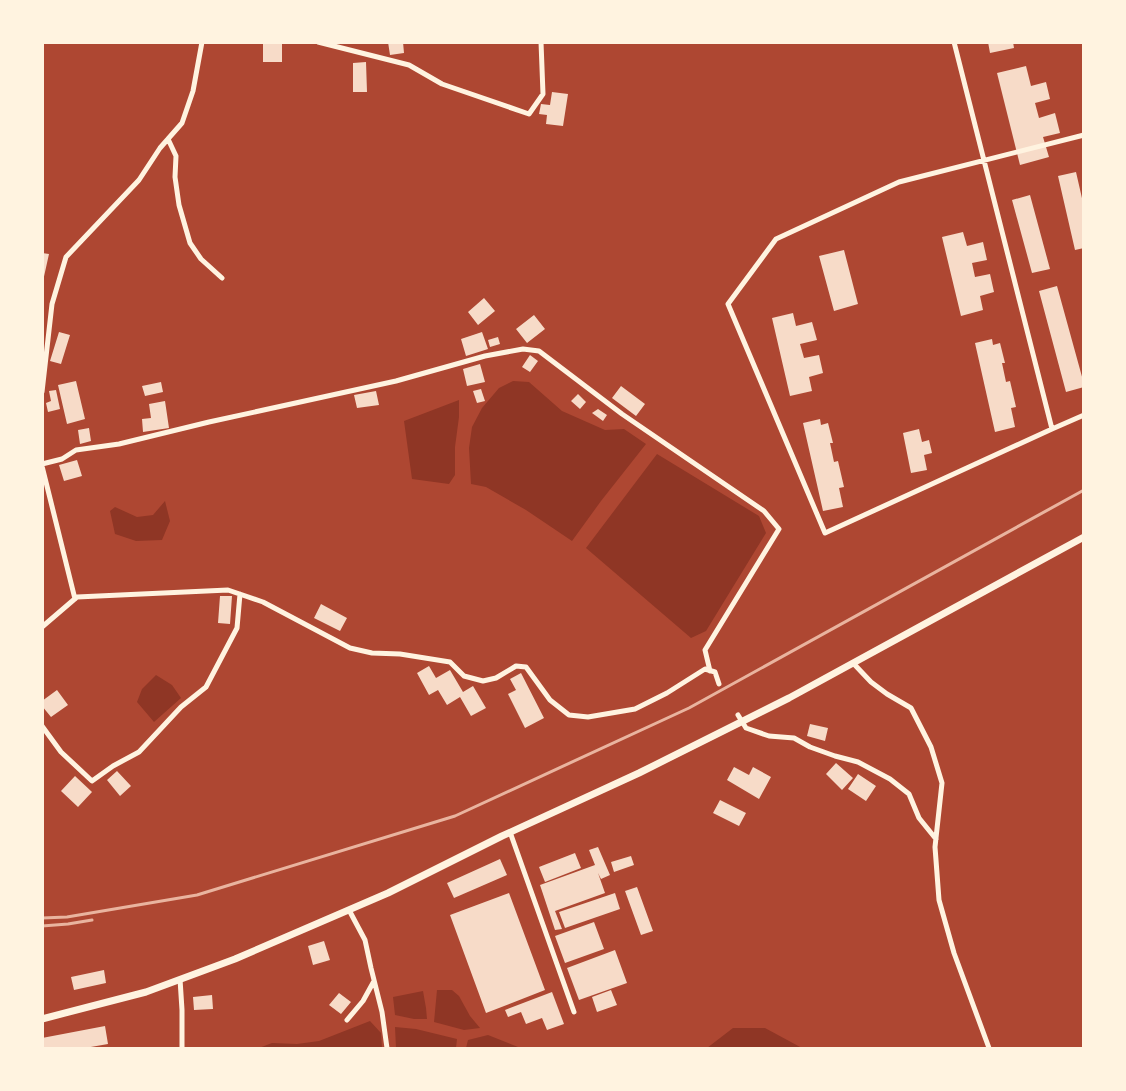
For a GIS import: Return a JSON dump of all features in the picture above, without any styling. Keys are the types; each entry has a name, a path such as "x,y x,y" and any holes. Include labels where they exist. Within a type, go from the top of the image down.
{"street":[{"path":"42,392 52,304 66,257 139,180 160,148 182,123 193,91 202,42"},
{"path":"318,42 409,65 442,84 529,114 543,94 541,42"},
{"path":"954,42 1052,429"},
{"path":"1084,135 899,182 776,238 728,304 825,533 1084,415"},
{"path":"168,139 176,156 174,177 179,205 190,243 202,259 222,278"},
{"path":"74,599 42,465 62,459 76,450 120,444 218,420 396,381 485,356 523,349 539,351 622,414 764,511 779,529 705,650 710,671"},
{"path":"42,1019 146,992 235,959 388,893 510,832 639,773 740,718 789,698 1084,537"},
{"path":"42,628 77,597 228,590 263,602 350,648 372,653 400,654 450,662 464,676 482,681 496,678 516,666 526,667 550,700 569,715 588,717 636,709 706,669 715,672 719,684"},
{"path":"42,726 61,752 92,781 113,766 139,752 181,707 206,687 236,628 240,594"},
{"path":"853,663 871,682 911,708 932,747 942,783 935,847 939,900 954,953 989,1048"},
{"path":"740,718 746,728 769,736 794,738 810,747 858,762 890,779 909,794 919,818 936,840"},
{"path":"510,832 574,1012"},
{"path":"349,910 365,940 382,1012 387,1048"},
{"path":"180,979 182,1048"},
{"path":"347,1020 363,1001 374,982"}],"shaded area":[{"path":"42,43 1083,43 1083,1048 43,1048"},
{"path":"513,381 529,382 562,411 605,430 624,429 646,444 572,541 526,510 486,487 471,484 469,448 472,427 482,408 499,388"},
{"path":"459,400 455,475 449,484 412,479 404,421"},
{"path":"657,454 759,516 766,533 706,631 691,638 586,548"},
{"path":"165,501 170,521 162,540 136,541 115,534 110,511 115,507 137,517 153,515"},
{"path":"156,675 172,685 181,698 154,722 137,702 142,689"},
{"path":"437,990 452,990 459,996 470,1016 480,1028 464,1030 434,1022"},
{"path":"423,991 427,1019 414,1019 395,1015 393,997"},
{"path":"370,1021 381,1033 382,1048 259,1048 272,1043 297,1044 319,1041"},
{"path":"395,1027 416,1029 457,1039 456,1048 396,1048"},
{"path":"733,1028 765,1028 802,1048 707,1048"},
{"path":"488,1035 518,1047 529,1048 466,1048 468,1040"}],"building":[{"path":"263,42 282,42 282,62 263,62"},
{"path":"388,42 403,42 404,53 390,55"},
{"path":"988,42 1013,42 1014,48 990,53"},
{"path":"366,62 367,92 353,92 353,63"},
{"path":"1026,66 1031,86 1046,82 1050,99 1035,103 1039,118 1055,113 1060,133 1043,137 1049,157 1020,165 997,73"},
{"path":"552,92 568,94 563,126 546,124 547,115 539,114 541,104 550,105"},
{"path":"1076,172 1084,207 1084,248 1075,250 1058,176"},
{"path":"1030,195 1050,269 1032,273 1012,200"},
{"path":"963,232 967,246 983,242 987,260 972,263 975,277 990,274 994,292 980,296 983,310 961,316 942,237"},
{"path":"844,250 858,304 834,311 819,256"},
{"path":"42,253 49,254 43,281 42,281"},
{"path":"1057,286 1084,384 1084,387 1066,392 1039,291"},
{"path":"484,298 495,311 478,325 468,312"},
{"path":"793,313 796,326 812,322 817,340 800,344 804,358 819,355 823,373 809,377 812,391 790,396 772,318"},
{"path":"534,315 545,329 527,343 516,329"},
{"path":"59,332 70,335 61,364 50,361"},
{"path":"482,332 488,349 466,356 461,339"},
{"path":"498,337 500,344 490,347 488,340"},
{"path":"992,339 993,345 1000,343 1005,363 1002,363 1006,382 1010,381 1016,407 1011,408 1015,427 995,432 975,343"},
{"path":"530,355 538,361 530,372 522,367"},
{"path":"480,364 485,382 467,386 463,369"},
{"path":"76,381 85,419 67,424 58,385"},
{"path":"161,382 163,392 145,396 142,386"},
{"path":"621,386 645,404 636,416 612,398"},
{"path":"481,389 485,401 477,403 473,391"},
{"path":"56,390 60,409 48,412 46,403 51,401 49,391"},
{"path":"376,391 379,405 357,408 354,395"},
{"path":"578,394 586,402 580,409 571,401"},
{"path":"165,401 169,428 143,432 142,419 151,418 149,404"},
{"path":"598,409 607,415 603,421 592,413"},
{"path":"820,419 821,425 828,423 833,443 830,443 834,462 838,461 844,487 839,488 843,507 823,511 803,423"},
{"path":"89,428 91,441 80,444 78,430"},
{"path":"919,429 922,442 929,440 932,453 924,455 927,470 911,473 903,433"},
{"path":"77,460 82,476 64,481 59,465"},
{"path":"220,596 232,596 230,624 218,623"},
{"path":"321,604 347,618 340,631 314,618"},
{"path":"429,666 436,678 450,670 463,692 473,686 486,708 471,716 460,697 447,705 438,690 429,695 417,673"},
{"path":"521,673 544,718 525,728 508,694 516,690 510,679"},
{"path":"57,690 68,705 51,717 42,706 42,701"},
{"path":"810,724 828,728 825,741 807,736"},
{"path":"836,763 853,778 842,790 826,774"},
{"path":"734,767 749,775 753,767 771,777 759,799 727,780"},
{"path":"117,771 131,786 120,796 107,780"},
{"path":"858,774 876,786 866,801 848,789"},
{"path":"75,776 92,792 78,807 61,791"},
{"path":"720,800 746,813 739,826 713,813"},
{"path":"598,847 610,875 601,879 598,873 605,893 555,911 562,929 555,930 540,885 595,865 589,850"},
{"path":"575,853 581,868 545,882 539,867"},
{"path":"631,856 634,865 614,872 611,862"},
{"path":"500,859 507,875 454,898 447,883"},
{"path":"637,887 653,931 641,935 625,891"},
{"path":"509,893 545,990 486,1013 450,915"},
{"path":"615,893 620,909 565,928 559,912"},
{"path":"594,922 604,949 565,963 555,936"},
{"path":"324,941 330,960 313,965 308,946"},
{"path":"615,950 627,983 579,1000 567,968"},
{"path":"104,970 106,983 74,990 71,977"},
{"path":"611,990 617,1005 597,1012 592,997"},
{"path":"552,992 564,1024 547,1030 542,1018 526,1024 521,1012 508,1017 505,1010"},
{"path":"339,993 351,1002 341,1014 329,1005"},
{"path":"212,995 213,1009 194,1010 193,997"},
{"path":"105,1026 108,1044 85,1048 42,1048 42,1038"}],"railway":[{"path":"42,918 67,917 197,895 455,816 689,708 1084,490"},
{"path":"42,926 92,920"}]}
